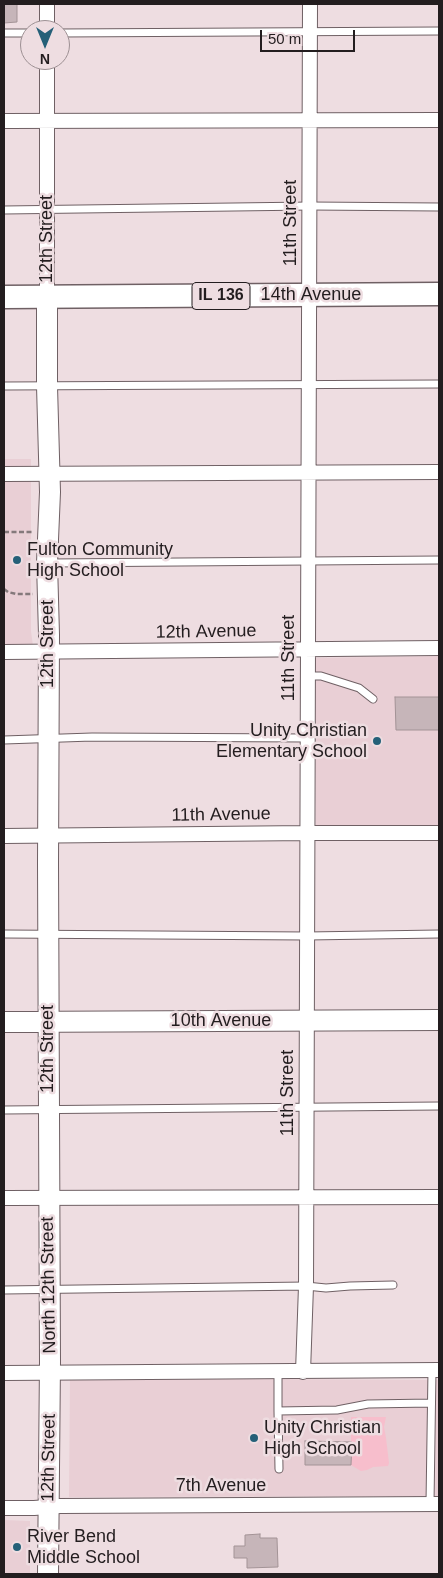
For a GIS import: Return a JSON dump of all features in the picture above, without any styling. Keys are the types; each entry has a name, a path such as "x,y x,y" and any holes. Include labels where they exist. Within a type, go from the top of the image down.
{"main road":[{"name":"14th Avenue","path":"4,297 439,294"}],"street":[{"path":"47,4 47,20"},
{"name":"11th Street","path":"303,1372 306,1286 307,1108 310,4"},
{"name":"12th Street","path":"47,70 47,386 50,492 47,563 49,652 48,1198"},
{"path":"4,121 439,120"},
{"path":"4,474 439,472"},
{"name":"12th Avenue","path":"4,652 439,648"},
{"name":"11th Avenue","path":"4,836 439,833"},
{"name":"10th Avenue","path":"4,1022 439,1020"},
{"path":"4,1198 439,1197"},
{"name":"North 12th Street","path":"48,1198 50,1373"},
{"path":"4,1373 435,1370"},
{"name":"12th Street","path":"48,1574 50,1373"},
{"name":"7th Avenue","path":"4,1508 48,1506 434,1504"}],"lane":[{"path":"70,33 439,31"},
{"path":"4,33 20,33"},
{"path":"4,210 310,206 439,207"},
{"path":"4,386 439,384"},
{"path":"47,563 439,560"},
{"path":"308,676 321,676 359,688 373,699"},
{"path":"4,740 92,737 308,738"},
{"path":"4,934 307,936 439,934"},
{"path":"4,1110 439,1106"},
{"path":"4,1290 306,1286 326,1288 393,1285"},
{"path":"434,1504 431,1403 435,1370"},
{"path":"278,1372 279,1469"},
{"path":"278,1411 337,1410 368,1404 431,1403"}],"path":[{"path":"4,532 33,532"},
{"path":"4,589 16,594 33,594"},
{"path":"4,594 8,592"}],"shaded area":[{"name":"Fulton Community High School","path":"4,459 31,459 31,631 33,646 4,646"},
{"name":"Unity Christian Elementary School","path":"439,656 439,825 316,827 315,658"},
{"name":"Unity Christian High School","path":"70,1378 439,1380 439,1496 69,1497"},
{"path":"351,1417 386,1417 384,1427 388,1466 373,1467 361,1471 351,1465"},
{"name":"River Bend Middle School","path":"4,1520 30,1521 30,1574 4,1574"}],"building":[{"path":"4,4 17,4 17,22 4,23"},
{"path":"395,697 439,697 439,730 396,730"},
{"path":"305,1441 352,1442 351,1465 305,1465"},
{"path":"260,1534 260,1538 277,1538 278,1567 247,1568 247,1558 234,1558 234,1546 245,1546 245,1535"}],"place":[{"name":"Fulton Community High School","path":"17,560"},
{"name":"Unity Christian Elementary School","path":"377,741"},
{"name":"Unity Christian High School","path":"254,1438"},
{"name":"River Bend Middle School","path":"17,1547"}]}
